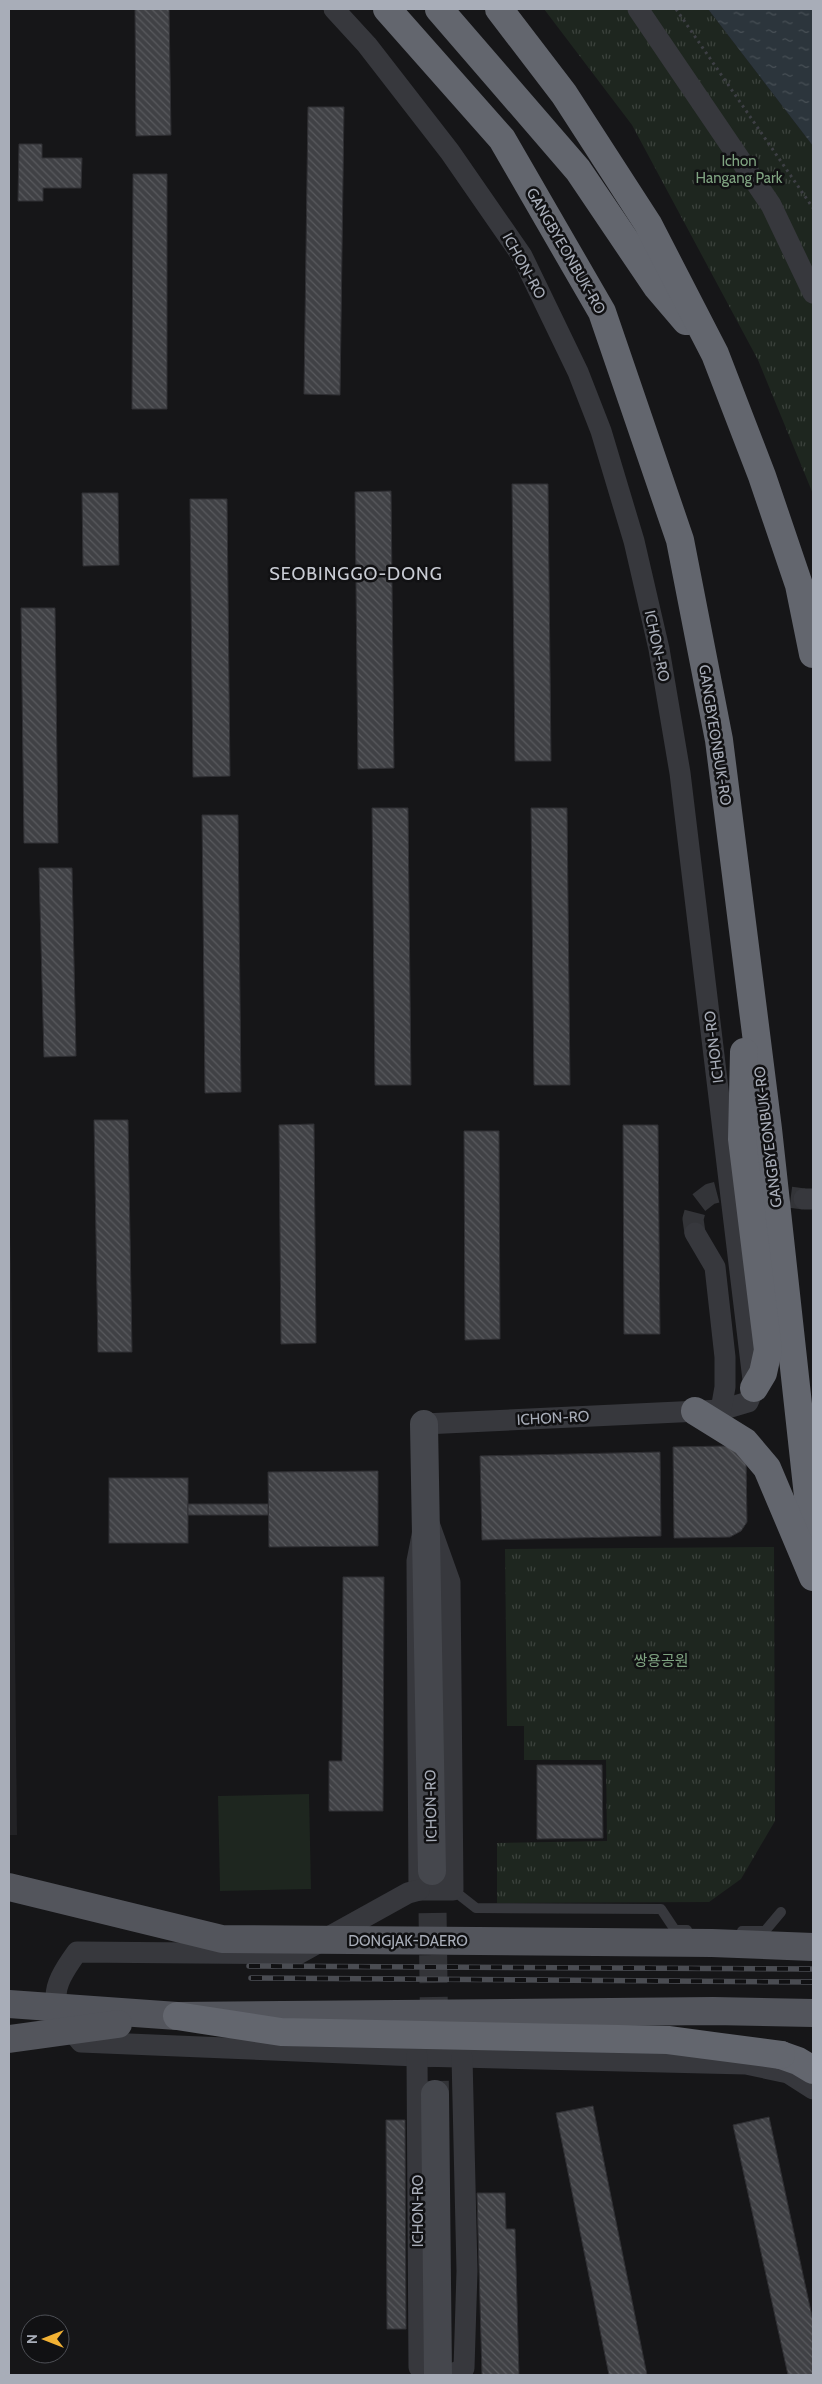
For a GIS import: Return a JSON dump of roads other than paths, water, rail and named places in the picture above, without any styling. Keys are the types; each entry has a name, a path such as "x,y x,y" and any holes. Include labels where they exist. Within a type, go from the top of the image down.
{"highway":[{"name":"GANGBYEONBUK-RO","path":"387,9 502,139 602,312 680,540 719,740 768,1129 813,1542"},
{"path":"439,9 578,170 657,287 714,354"},
{"path":"499,9 564,94 648,224 714,354 762,476 799,585 813,654"},
{"path":"745,950 742,1139 768,1350 763,1373 754,1388"},
{"path":"708,1411 745,1442 767,1468 813,1577"},
{"path":"177,2016 281,2032 668,2040 781,2055 798,2061 813,2070"}],"main road":[{"name":"DONGJAK-DAERO","path":"9,1886 222,1939 712,1943 813,1947"},
{"path":"9,2004 177,2016 713,2011 813,2013"},
{"path":"9,2039 177,2016"}],"street":[{"name":"ICHON-RO","path":"334,9 367,45 450,152 522,256 578,372 601,431 636,550 659,649 680,773 754,1388 748,1402 708,1411 424,1424 426,1515 426,1881"},
{"path":"638,9 771,206 813,293"},
{"path":"695,1233 714,1268 725,1357 725,1388 708,1411"},
{"path":"426,1515 450,1582 453,1890 426,1881 298,1954 77,1952 62,1973 54,1996 63,2021 81,2042 417,2056 746,2064 788,2073 813,2089"},
{"name":"ICHON-RO","path":"417,2056 419,2367 429,2375"},
{"path":"451,2375 464,2368 467,2271 462,2057"},
{"name":"ICHON-RO","path":"435,2094 438,2375"}],"lane":[{"path":"453,1890 476,1908 661,1909 675,1930 695,1930"},
{"path":"735,1931 765,1931 781,1912"}],"water":[{"path":"708,9 813,9 813,146"}],"tunnel":[{"path":"695,1233 693,1219 697,1204 710,1194 729,1189 804,1199"},
{"path":"432,1871 435,2094"}],"railway":[{"path":"249,1966 813,1969"},
{"path":"251,1978 813,1982"}],"district":[{"name":"SEOBINGGO-DONG","path":"356,574"}],"park label":[{"name":"Ichon Hangang Park","path":"739,170"},
{"name":"쌍용공원","path":"661,1661"}]}
